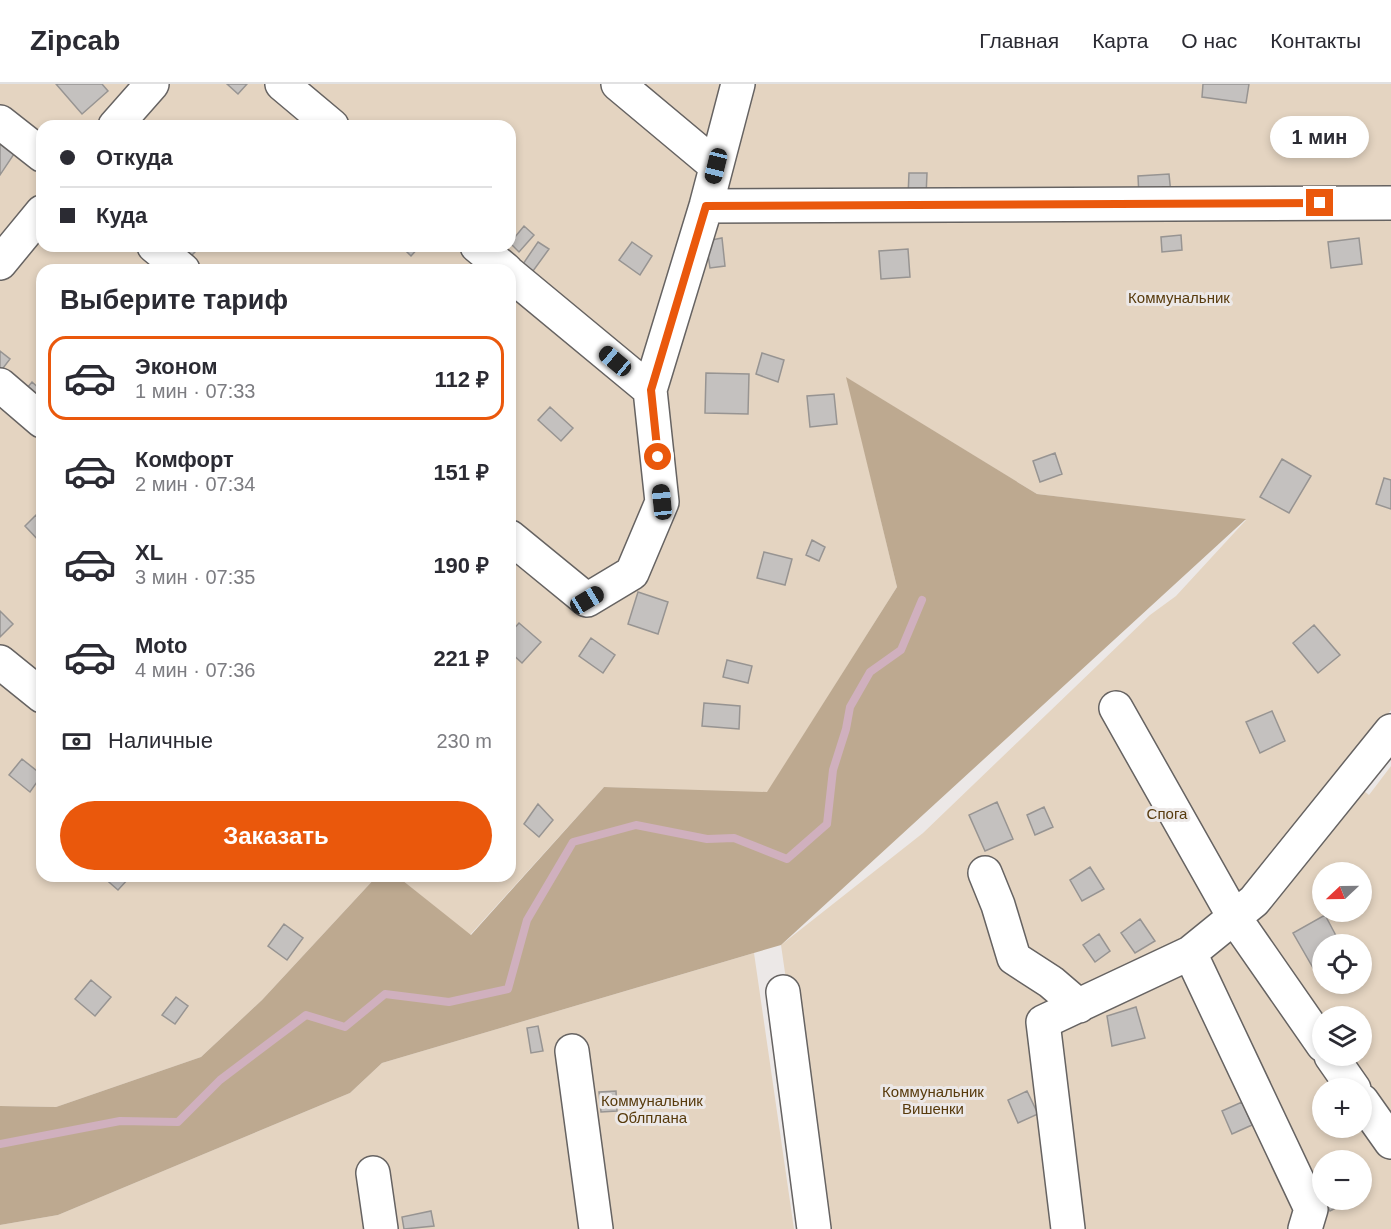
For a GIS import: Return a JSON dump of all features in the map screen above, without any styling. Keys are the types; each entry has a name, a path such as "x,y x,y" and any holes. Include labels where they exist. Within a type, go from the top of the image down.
{"street":[{"path":"120,120 152,84"},
{"path":"282,84 325,120"},
{"path":"618,84 716,166"},
{"path":"516,542 587,600 632,573 662,502 651,390 706,206 738,84"},
{"path":"0,122 36,150"},
{"path":"706,206 1391,203"},
{"path":"0,263 36,219"},
{"path":"161,252 176,264"},
{"path":"484,252 499,264"},
{"path":"516,279 651,390"},
{"path":"0,385 36,416"},
{"path":"0,662 36,691"},
{"path":"1116,708 1234,917 1312,1029"},
{"path":"1068,1229 1043,1022 1190,953 1254,902 1391,731"},
{"path":"985,873 998,905 1014,958 1051,982 1079,1006"},
{"path":"1190,953 1311,1209 1305,1229"},
{"path":"783,992 814,1229"},
{"path":"572,1051 596,1229"},
{"path":"1372,1115 1391,1142"},
{"path":"373,1173 381,1229"}],"green space":[{"name":"Коммунальник","path":"0,84 1391,84 1391,710 1344,775 1369,795 1391,766 1391,1229 822,1229 781,945 923,833 1150,615 1176,596 1246,520 1037,494 847,378 897,587 767,793 604,787 470,935 404,882 516,882 516,264 36,264 36,882 371,882 262,1000 201,1057 56,1107 0,1106"},
{"name":"Коммунальник Облплана","path":"754,953 794,1229 0,1229 0,1225 58,1215 350,1093 382,1063"}],"shaded area":[{"path":"846,377 1037,494 1246,519 781,945 382,1063 350,1093 58,1215 0,1225 0,1106 56,1107 201,1057 262,1000 371,882 405,882 471,935 604,787 767,792 897,587"}],"building":[{"path":"56,84 102,84 108,91 82,114"},
{"path":"227,84 247,84 238,94"},
{"path":"1203,84 1249,84 1246,103 1202,97"},
{"path":"0,144 14,154 0,175"},
{"path":"909,173 927,173 926,197 908,196"},
{"path":"1169,174 1171,194 1139,197 1138,176"},
{"path":"524,226 534,235 519,252 516,249 516,236"},
{"path":"1181,235 1182,250 1162,252 1161,237"},
{"path":"722,238 725,266 710,268 706,241"},
{"path":"1359,238 1362,264 1331,268 1328,242"},
{"path":"538,242 549,249 533,271 523,264"},
{"path":"632,242 652,256 640,275 619,260"},
{"path":"908,249 910,277 881,279 879,251"},
{"path":"180,252 195,252 188,259"},
{"path":"0,351 10,359 0,372"},
{"path":"762,353 784,360 778,382 756,374"},
{"path":"706,373 749,374 748,414 705,413"},
{"path":"32,382 36,386 36,406 22,394"},
{"path":"834,394 837,424 810,427 807,396"},
{"path":"550,407 573,428 561,441 538,420"},
{"path":"1055,453 1062,474 1040,482 1033,461"},
{"path":"1282,459 1311,476 1289,513 1260,497"},
{"path":"1384,478 1391,480 1391,509 1376,504"},
{"path":"36,515 36,538 25,526"},
{"path":"812,540 825,547 819,561 806,555"},
{"path":"764,552 792,559 785,585 757,578"},
{"path":"638,592 668,602 658,634 628,624"},
{"path":"0,611 13,624 0,637"},
{"path":"519,623 541,642 522,663 516,658 516,626"},
{"path":"1314,625 1340,655 1318,673 1293,643"},
{"path":"591,638 615,655 603,673 579,656"},
{"path":"727,660 752,666 748,683 723,677"},
{"path":"704,703 740,706 739,729 702,726"},
{"path":"1272,711 1285,741 1260,753 1246,722"},
{"path":"22,759 36,770 36,784 30,792 9,775"},
{"path":"997,802 1013,839 985,851 969,815"},
{"path":"538,804 553,820 539,837 524,824"},
{"path":"1044,807 1053,827 1035,835 1027,815"},
{"path":"1090,867 1104,889 1082,901 1070,880"},
{"path":"109,882 125,882 118,890"},
{"path":"1140,919 1155,941 1135,953 1121,933"},
{"path":"1313,922 1329,922 1335,934 1312,934 1312,966 1293,933"},
{"path":"284,924 303,938 287,960 268,946"},
{"path":"1099,934 1110,951 1095,962 1083,945"},
{"path":"91,980 111,997 95,1016 75,999"},
{"path":"176,997 188,1006 175,1024 162,1015"},
{"path":"1136,1007 1145,1038 1112,1046 1107,1016"},
{"path":"538,1026 543,1051 531,1053 527,1028"},
{"path":"616,1091 617,1111 601,1112 599,1092"},
{"path":"1027,1091 1038,1114 1018,1123 1008,1100"},
{"path":"1242,1102 1252,1125 1232,1134 1222,1111"},
{"path":"431,1211 434,1226 404,1229 402,1217"}],"waterway":[{"path":"0,1144 120,1121 178,1122 220,1080 306,1015 345,1027 385,994 449,1002 508,989 527,920 573,842 636,825 707,839 734,838 787,859 827,824 833,770 846,729 850,707 870,672 901,650 922,600"}],"route":[{"path":"658,457 651,390 706,206 1320,203"}],"park label":[{"name":"Спога","path":"1167,813"},
{"name":"Коммунальник Вишенки","path":"933,1100"}]}
